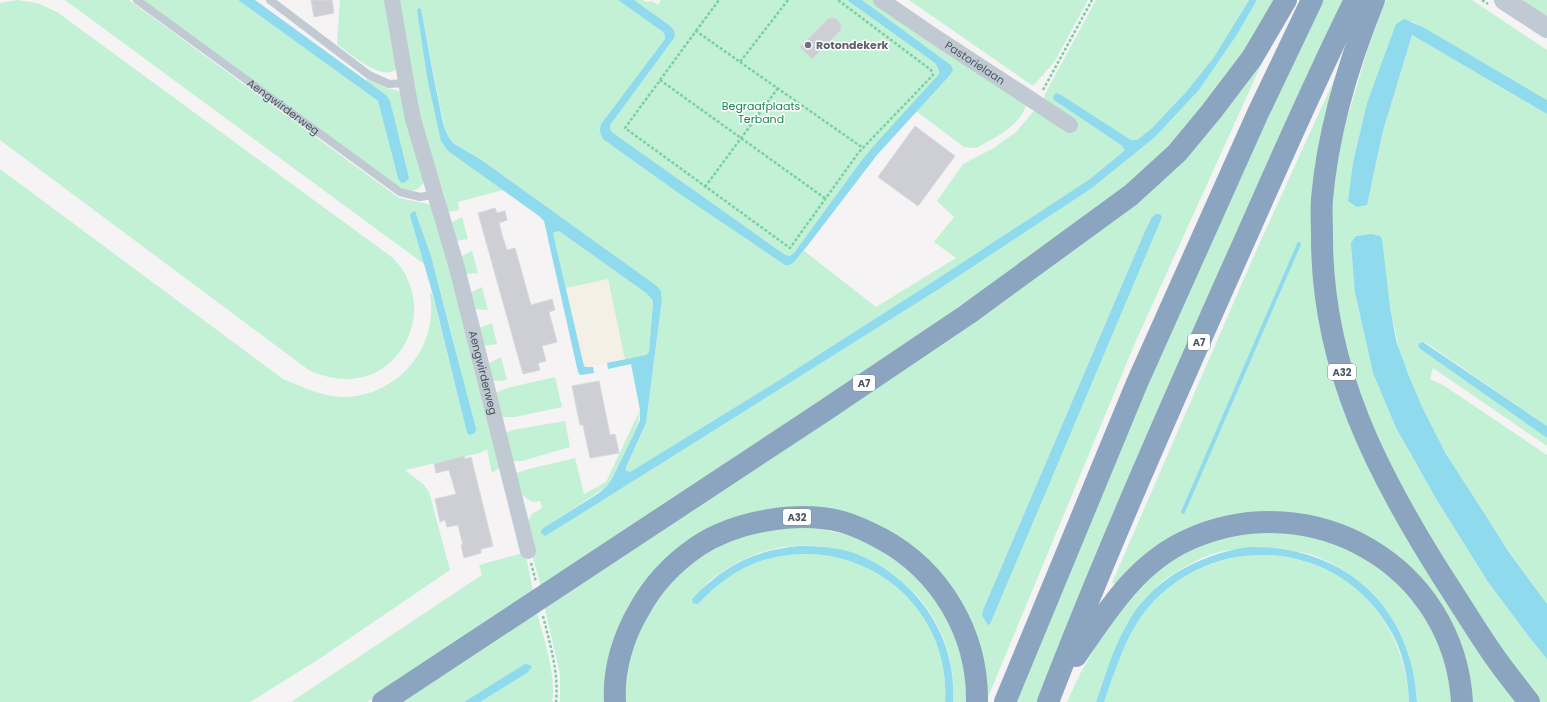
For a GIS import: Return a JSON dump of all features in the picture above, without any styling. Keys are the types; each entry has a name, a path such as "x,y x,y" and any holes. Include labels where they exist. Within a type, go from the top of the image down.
{"highway":[{"name":"A7","path":"383,702 814,418 955,322 1131,195 1177,153 1211,112 1252,58 1286,0"},
{"path":"1005,702 1137,383 1258,113 1312,0"},
{"name":"A7","path":"1051,695 1174,399 1294,129 1355,0"},
{"name":"A32","path":"1374,0 1353,55 1338,104 1322,200 1322,262 1326,299 1334,345 1345,386 1359,422 1399,504 1430,556 1491,651 1529,702"},
{"name":"A32","path":"615,702 614,690 622,647 631,623 643,602 658,581 678,561 699,546 719,535 741,527 770,520 793,517 820,518 843,522 866,530 902,551 927,573 938,586 957,615 969,642 976,676 977,702"},
{"name":"A7","path":"1051,695 1112,603 1134,579 1153,562 1189,539 1212,530 1258,522 1280,522 1313,526 1350,539 1389,563 1406,578 1422,596 1436,616 1447,640 1456,664 1462,702"}],"street":[{"name":"Aengwirderweg","path":"392,0 413,119 436,194 474,334 528,551"},
{"name":"Pastorielaan","path":"881,0 1070,125"},
{"path":"1504,0 1547,28"}],"lane":[{"name":"Aengwirderweg","path":"137,0 400,192 420,197 436,194"},
{"path":"270,0 369,74 389,84 406,83"}],"path":[{"path":"719,0 625,128 790,248 863,148 933,75 932,70 838,0"},
{"path":"740,62 788,0"},
{"path":"1035,103 1092,0"},
{"path":"696,31 863,148"},
{"path":"660,80 826,199"},
{"path":"705,186 778,88"},
{"path":"528,551 537,586"},
{"path":"543,615 556,671 556,702"}],"green space":[{"path":"17,0 37,3 57,12 393,258 403,270 407,278 412,293 414,309 412,325 407,340 399,353 387,365 374,373 358,378 334,378 310,371 0,140 0,3"},
{"path":"65,0 129,0 399,198 433,205 501,467 492,473 487,449 480,453 405,470 424,485 429,492 450,570 319,659 250,702 0,702 0,169 283,379 305,388 327,395 342,397 362,395 380,388 396,379 410,366 421,350 428,333 431,314 430,294 432,293 467,433 462,376 453,339 431,256 410,216 424,264"},
{"path":"143,0 238,0 378,101 398,178 386,95 366,81 368,78 387,88 402,92 426,179 418,189 415,190 400,187 277,100"},
{"path":"340,0 387,0 397,69 390,72 383,72 375,69 358,60 337,44"},
{"path":"397,0 618,0 663,32 665,39 601,124 599,129 789,265 803,250 876,307 956,258 934,242 954,217 937,201 963,164 992,149 1016,132 1033,112 1040,109 1045,94 1096,0 1249,0 1214,57 1186,92 1152,128 1137,140 1131,140 1054,100 1121,145 1125,150 1090,179 773,384 628,472 626,467 646,423 662,299 661,291 657,286 483,161 453,143 445,130 420,8 418,10 427,77 448,151 503,190 458,202 459,210 446,212 445,197 421,125"},
{"name":"Begraafplaats Terband","path":"634,0 643,0 646,2 652,1 658,5 661,0 855,0 948,68 801,248 786,261 603,131 674,31 669,25"},
{"path":"862,0 874,0 1027,102 1020,117 1014,124 993,139 978,147 964,147 916,111 950,75 951,65"},
{"path":"909,0 1088,0 1055,61 1033,86"},
{"path":"1257,0 1277,0 1257,39 1158,162 951,318 541,586 532,555 526,524 533,513 542,508 540,501 532,502 518,492 514,474 575,458 584,494 606,482 640,410 636,429 628,450 606,487 541,530 584,512 939,289 1092,188 1155,137 1199,90 1238,33"},
{"path":"1320,0 1344,0 1038,702 1015,702 1088,521 1194,277"},
{"path":"1386,0 1472,0 1547,50 1547,100 1412,21 1367,103 1353,162 1348,201 1367,205 1383,131 1412,35 1547,114 1547,426 1425,342 1419,343 1418,346 1427,354 1547,438 1547,446 1433,368 1430,379 1443,385 1547,455 1547,604 1470,494 1436,435 1421,405 1402,358 1386,289 1371,234 1356,236 1355,293 1373,373 1396,428 1438,502 1488,582 1547,659 1547,702 1540,702 1485,625 1419,517 1374,438 1342,338 1331,261 1331,191 1344,129 1371,38"},
{"path":"1516,0 1547,0 1547,20"},
{"path":"1271,43 1135,343 986,702 948,590 816,513 670,560 609,702 560,702 560,674 544,605 1130,206","holes":["1152,217 982,615 983,610"]},
{"path":"1335,78 1319,158 1332,366 1522,702 1467,702 1456,647 1343,526 1318,517 1268,513 1119,584 1112,583 1256,251"},
{"path":"462,217 468,239 456,241 451,223"},
{"path":"559,231 646,293 652,299 653,303 649,352 646,355 625,360 608,280 566,288 553,233"},
{"path":"472,251 478,273 465,274 460,257"},
{"path":"482,287 488,310 474,309 470,293"},
{"path":"492,323 497,344 483,346 479,328"},
{"path":"501,357 507,380 492,380 488,364"},
{"path":"555,377 562,407 515,417 501,417 495,393 507,388"},
{"path":"565,421 570,447 522,461 511,461 504,434 512,430"},
{"path":"778,528 814,528 850,535 867,542 912,571 946,614 965,664 968,702 953,702 951,661 938,625 916,595 887,570 854,554 817,546 778,548 740,561 710,580 703,589 698,604 721,583 739,571 768,559 802,554 835,557 866,568 894,585 916,608 933,635 943,667 945,702 624,702 625,680 632,645 656,598 694,560 725,542"},
{"path":"1293,531 1353,550 1392,579 1417,606 1440,643 1450,685 1451,702 1417,702 1411,663 1398,628 1376,597 1346,572 1316,556 1300,552 1230,550 1212,554 1185,567 1162,582 1149,594 1138,608 1121,637 1096,702 1067,702 1080,674 1110,621 1130,591 1191,547 1233,533"},
{"path":"523,553 526,556 533,591 380,694 367,702 291,702 482,575 479,565"},
{"path":"1249,555 1276,555 1311,564 1335,574 1356,589 1374,607 1388,627 1399,650 1406,675 1409,702 1104,702 1128,639 1142,615 1154,601 1167,589 1197,570 1231,558"},
{"path":"536,610 551,668 553,681 552,702 480,702 527,673 526,664 464,702 395,702"}],"sand":[{"path":"608,279 625,360 585,367 566,288"}],"water":[{"path":"238,0 255,0 386,95 390,101 409,178 406,182 401,183 398,178 378,101"},
{"path":"618,0 634,0 669,25 675,34 674,38 610,125 610,129 613,133 785,255 790,256 794,253 862,160 939,74 939,70 935,63 847,0 862,0 951,65 953,70 877,155 793,263 785,265 680,194 603,139 600,132 601,124 665,39 663,32"},
{"path":"1249,0 1257,0 1238,33 1199,90 1155,137 1092,188 939,289 584,512 545,536 541,533 541,530 545,527 606,487 613,477 634,434 640,420 640,410 631,364 608,369 607,363 646,355 649,352 653,303 652,299 646,293 559,231 553,233 584,366 593,367 594,373 580,375 578,372 544,221 448,151 441,141 427,77 417,10 419,8 421,9 443,124 453,143 483,161 657,286 661,291 662,299 646,423 626,467 626,470 630,472 773,384 1090,179 1125,150 1121,145 1054,100 1053,96 1056,93 1061,95 1131,140 1137,140 1152,128 1186,92 1214,57"},
{"path":"1404,19 1423,27 1547,100 1547,114 1412,35 1383,131 1367,205 1357,207 1348,201 1353,162 1367,103 1396,24"},
{"path":"415,211 431,256 476,429 475,433 470,435 467,433 433,295 410,216 411,213"},
{"path":"1156,214 1160,214 1162,217 990,624 988,625 982,615 983,610 1145,231 1152,217"},
{"path":"1371,234 1380,236 1382,239 1390,307 1396,340 1408,374 1423,409 1446,454 1509,552 1547,604 1547,659 1488,582 1438,502 1396,428 1373,373 1355,293 1351,243 1356,236"},
{"path":"1423,342 1547,426 1547,438 1420,349 1418,346 1419,343"},
{"path":"800,546 827,547 854,553 876,563 896,577 913,593 928,611 940,632 948,654 953,678 953,702 945,702 943,667 933,635 916,608 894,585 866,568 835,557 802,554 768,559 739,571 721,583 698,604 693,603 692,599 715,577 740,562 768,551"},
{"path":"1248,547 1283,549 1314,557 1342,570 1367,588 1387,610 1402,637 1412,668 1417,702 1409,702 1405,668 1393,635 1372,604 1346,581 1315,565 1283,556 1249,555 1215,562 1184,577 1155,600 1145,611 1130,635 1118,662 1104,702 1096,702 1112,655 1120,637 1135,611 1147,596 1161,583 1193,563 1211,556"},
{"path":"525,664 532,667 527,673 480,702 464,702"}],"building":[{"path":"311,0 332,0 334,13 314,17"},
{"path":"829,18 835,18 841,24 841,30 812,59 800,47"},
{"path":"915,126 955,156 918,206 878,177"},
{"path":"495,208 497,213 505,211 507,220 499,223 503,238 507,250 515,248 531,305 552,299 555,310 549,312 557,342 542,346 546,361 538,363 540,370 523,374 478,213"},
{"path":"599,381 610,435 615,434 619,453 590,458 583,425 580,425 572,386"},
{"path":"464,456 465,459 471,457 493,546 481,549 481,553 464,558 461,545 463,545 458,525 447,527 445,520 440,522 435,499 456,494 449,470 436,473 434,464"}],"waterway":[{"path":"1183,512 1299,244"}],"place":[{"name":"Rotondekerk","path":"808,45"}]}
